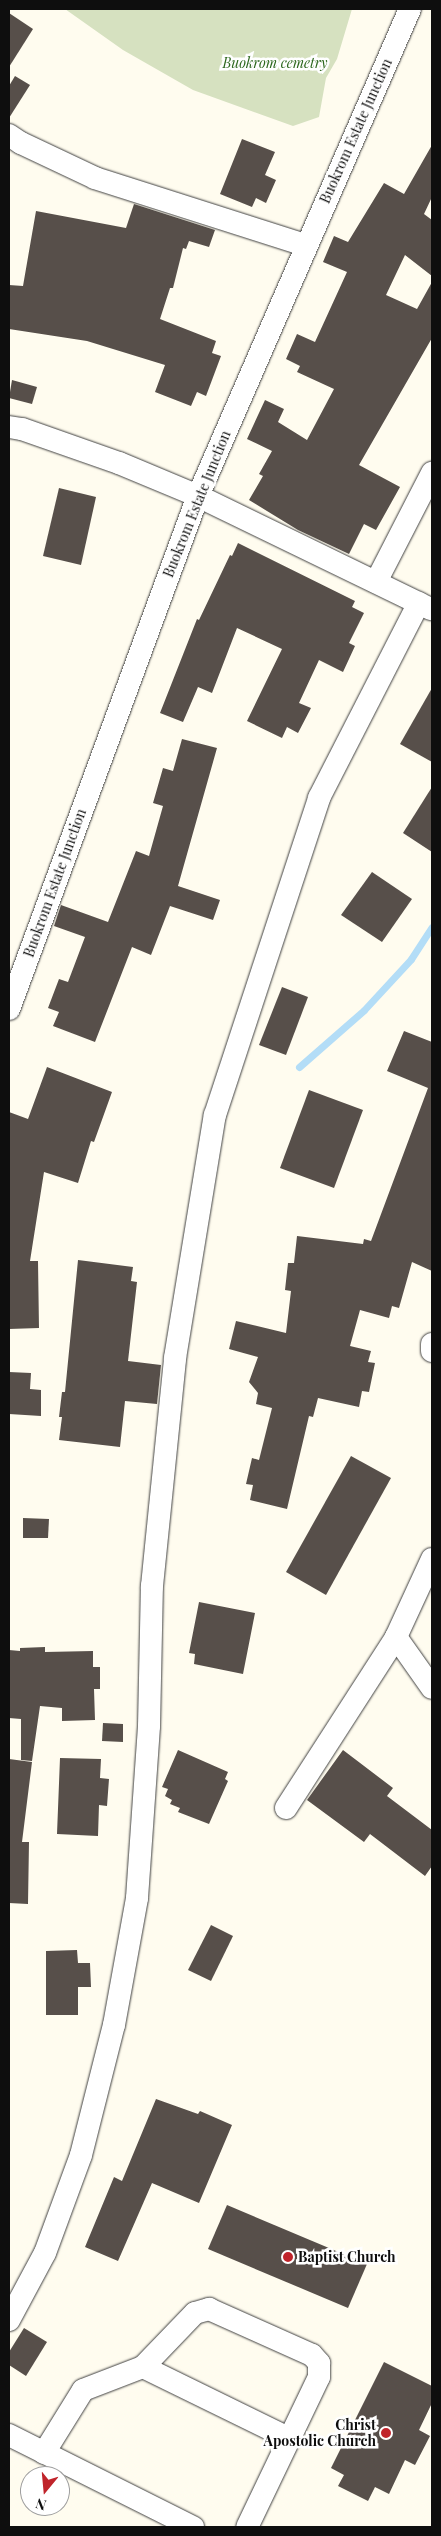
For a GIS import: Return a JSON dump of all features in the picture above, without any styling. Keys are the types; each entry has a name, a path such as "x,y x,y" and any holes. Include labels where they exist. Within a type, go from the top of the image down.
{"street":[{"name":"Buokrom Estate Junction","path":"9,1008 198,496 305,245 410,9"},
{"path":"9,135 21,143 95,178 305,245"},
{"path":"9,427 119,463 198,496 426,607 319,798 215,1115 174,1368 152,1586 149,1726 137,1898 114,2025 81,2155 46,2253 9,2320"},
{"path":"376,582 432,472"},
{"path":"432,1344 432,1351"},
{"path":"286,1808 396,1636 432,1559"},
{"path":"396,1636 432,1688"},
{"path":"44,2453 83,2390 143,2367 195,2313 209,2309 312,2355 319,2363 319,2377 247,2527"},
{"path":"143,2367 290,2439"},
{"path":"9,2435 193,2527"}],"green space":[{"name":"Buokrom cemetry","path":"65,9 352,9 337,59 326,78 319,117 293,126 193,90 123,50"}],"building":[{"path":"9,13 33,29 9,67"},
{"path":"15,76 30,85 9,118 9,86"},
{"path":"242,139 275,152 265,175 276,180 266,203 256,198 252,207 220,194"},
{"path":"432,145 432,197 424,214 432,220 432,276 405,255 386,295 417,309 432,282 432,338 359,465 400,487 376,530 364,524 349,554 298,530 249,500 263,476 259,474 272,451 247,439 265,400 284,409 278,422 307,440 334,389 297,372 300,366 286,359 297,334 315,342 347,272 323,262 334,236 348,242 384,183 404,194"},
{"path":"134,204 215,230 209,247 189,241 186,249 183,248 173,288 170,288 160,319 216,341 212,353 221,356 206,396 197,392 191,406 155,392 165,365 87,341 9,329 9,285 23,286 36,211 126,228"},
{"path":"12,380 37,387 32,404 9,398"},
{"path":"59,488 96,497 81,565 43,556"},
{"path":"238,543 355,601 352,607 364,613 349,643 355,646 343,672 319,660 299,703 311,708 298,733 287,727 282,738 247,721 282,649 237,628 212,693 198,687 183,722 160,713 197,619 199,620 230,555 232,556"},
{"path":"432,688 432,762 400,744"},
{"path":"182,739 217,748 178,886 220,900 213,920 170,906 151,955 132,947 95,1042 53,1026 59,1012 48,1008 59,979 68,982 85,937 54,926 61,905 108,922 136,851 149,856 163,806 153,803 163,768 173,771"},
{"path":"432,787 432,852 403,833"},
{"path":"372,872 412,899 382,942 341,915"},
{"path":"282,987 308,997 286,1055 259,1045"},
{"path":"404,1031 432,1042 432,1271 412,1262 399,1308 392,1306 389,1318 360,1310 350,1346 371,1351 368,1362 375,1363 369,1392 362,1391 359,1407 318,1398 313,1417 309,1416 287,1509 250,1500 253,1485 246,1484 252,1458 259,1460 272,1408 256,1404 258,1393 249,1382 258,1357 229,1349 236,1321 286,1333 291,1291 285,1290 288,1263 294,1263 297,1236 363,1244 364,1239 371,1241 428,1088 387,1071"},
{"path":"47,1067 112,1092 94,1142 91,1141 78,1183 44,1172 30,1261 38,1261 39,1328 9,1329 9,1112 28,1119"},
{"path":"309,1090 363,1110 334,1188 280,1168"},
{"path":"78,1260 133,1267 131,1281 137,1282 128,1361 161,1365 157,1404 125,1401 120,1447 59,1440 62,1417 59,1417 62,1392 65,1392"},
{"path":"9,1372 31,1373 30,1389 41,1390 41,1416 9,1414"},
{"path":"351,1456 391,1478 326,1595 286,1572"},
{"path":"23,1518 49,1519 48,1538 23,1538"},
{"path":"199,1602 255,1613 243,1674 194,1664 195,1654 189,1653"},
{"path":"45,1647 45,1652 93,1651 93,1667 100,1667 100,1689 94,1689 95,1720 62,1721 62,1708 40,1706 32,1761 21,1760 21,1719 9,1718 9,1650 20,1651 20,1648"},
{"path":"103,1723 123,1724 123,1742 102,1741"},
{"path":"178,1750 228,1772 225,1779 228,1781 209,1824 178,1812 180,1808 170,1804 172,1800 165,1796 168,1789 162,1787"},
{"path":"343,1750 393,1788 387,1796 432,1830 432,1866 425,1876 370,1834 364,1842 307,1800"},
{"path":"60,1758 101,1759 100,1778 109,1779 107,1806 99,1805 98,1836 57,1834"},
{"path":"9,1759 32,1762 22,1842 29,1842 28,1904 9,1903"},
{"path":"211,1925 233,1936 211,1981 188,1970"},
{"path":"77,1950 78,1963 90,1963 91,1987 78,1987 78,2015 46,2015 46,1951"},
{"path":"156,2099 198,2114 200,2111 232,2125 199,2203 152,2183 118,2261 85,2247 114,2177 122,2181"},
{"name":"Baptist Church","path":"227,2205 367,2264 348,2308 208,2249"},
{"path":"24,2328 47,2342 26,2376 9,2365 9,2352"},
{"name":"Christ Apostolic Church","path":"384,2362 432,2386 432,2403 419,2430 430,2436 415,2465 405,2460 389,2494 375,2487 368,2501 338,2486 344,2475 331,2468"}],"waterway":[{"path":"299,1067 364,1010 411,959 432,927"}],"place":[{"name":"Baptist Church","path":"288,2257"},
{"name":"Christ Apostolic Church","path":"386,2433"}]}
